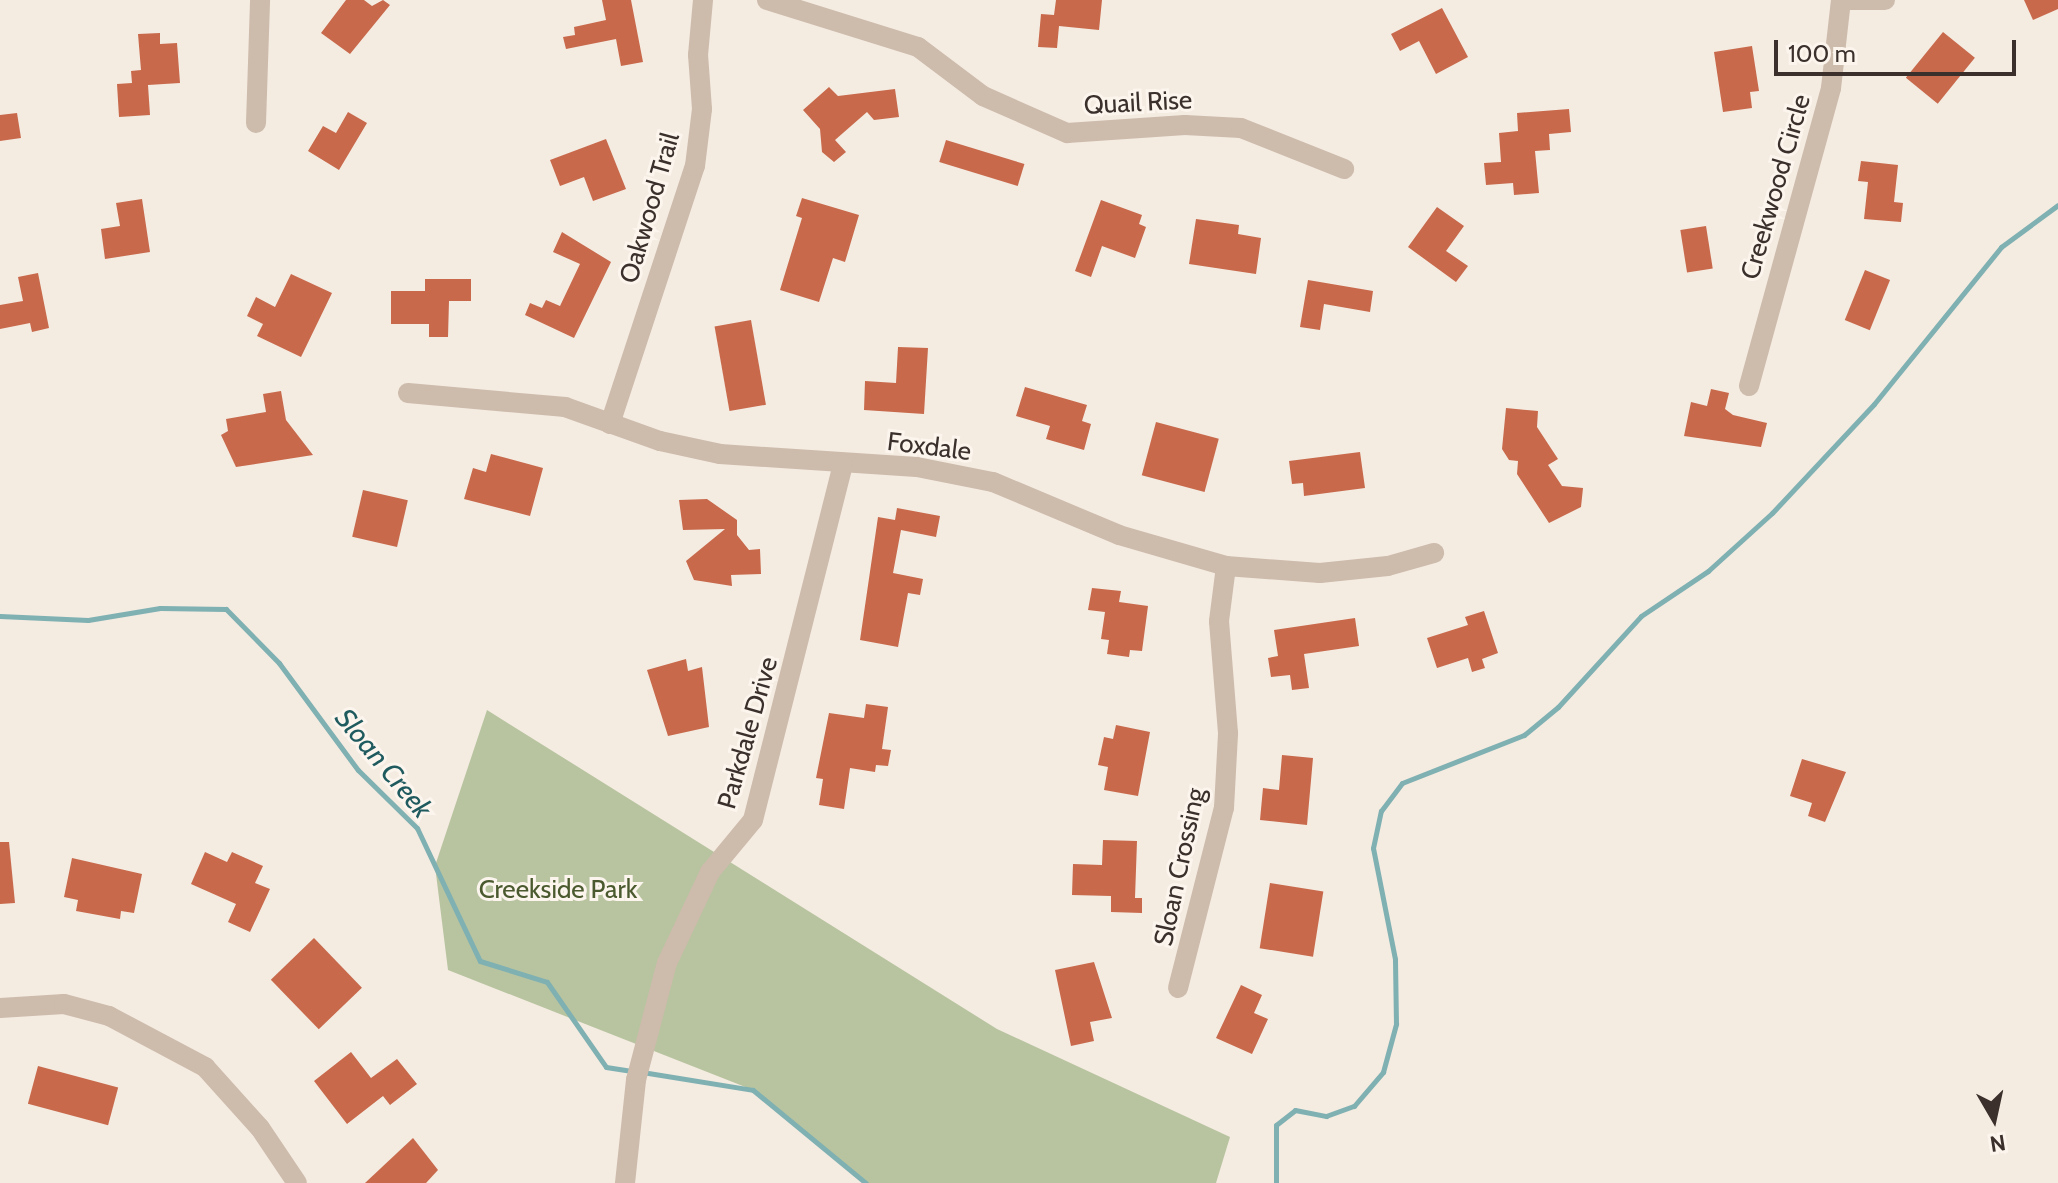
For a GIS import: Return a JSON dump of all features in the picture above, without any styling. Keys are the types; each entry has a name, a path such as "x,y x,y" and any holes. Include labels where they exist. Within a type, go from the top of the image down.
{"street":[{"path":"256,123 260,0"},
{"name":"Oakwood Trail","path":"610,424 695,166 702,109 698,55 703,0"},
{"name":"Quail Rise","path":"767,0 918,47 983,96 1067,133 1185,125 1241,128 1344,169"},
{"path":"1842,0 1885,0"},
{"name":"Creekwood Circle","path":"1749,386 1831,88 1842,0"},
{"name":"Foxdale","path":"408,393 565,407 610,424 720,454 843,465 917,467 993,482 1119,535 1226,566 1320,573 1388,566 1434,553"},
{"name":"Parkdale Drive","path":"625,1182 636,1080 667,963 696,897 753,820 843,465"},
{"name":"Sloan Crossing","path":"1178,988 1224,808 1228,733 1219,621 1226,566"},
{"path":"0,1008 64,1004 109,1016 205,1067 260,1128 297,1183"}],"green space":[{"name":"Creekside Park","path":"487,710 997,1029 1230,1137 1216,1183 866,1183 753,1090 448,970 435,866"}],"building":[{"path":"346,0 364,0 372,6 383,0 390,5 350,54 321,33"},
{"path":"602,0 631,0 643,62 621,66 616,39 566,49 563,37 575,35 574,27 606,20"},
{"path":"1056,0 1102,0 1099,30 1059,26 1057,48 1038,47 1041,14 1054,15"},
{"path":"2024,0 2058,0 2058,9 2033,20"},
{"path":"1442,8 1468,57 1436,74 1419,41 1400,51 1391,34"},
{"path":"1943,32 1975,58 1938,104 1906,78"},
{"path":"160,33 160,44 177,43 180,83 148,85 150,115 119,117 117,84 132,83 131,71 141,70 138,34"},
{"path":"1752,46 1759,91 1750,92 1752,108 1723,112 1714,52"},
{"path":"829,87 838,96 895,89 899,117 874,120 867,112 835,140 846,152 834,162 822,152 820,129 803,110"},
{"path":"1569,109 1571,132 1549,134 1550,150 1535,151 1539,193 1514,195 1513,183 1486,185 1484,163 1501,162 1499,133 1518,131 1517,113"},
{"path":"348,112 367,123 339,170 308,151 323,126 336,133"},
{"path":"17,113 21,138 0,141 0,115"},
{"path":"606,139 626,189 593,201 584,177 560,186 550,160"},
{"path":"946,140 1024,164 1018,186 939,162"},
{"path":"1861,161 1898,165 1894,202 1903,203 1901,222 1864,219 1868,182 1858,181"},
{"path":"802,198 859,215 845,262 833,258 819,302 780,290 802,218 796,216"},
{"path":"142,199 150,252 105,259 101,229 120,226 116,203"},
{"path":"1101,200 1142,215 1139,224 1146,227 1135,258 1102,246 1091,277 1075,271"},
{"path":"1437,207 1464,226 1446,251 1468,266 1456,282 1408,247"},
{"path":"1196,219 1239,225 1238,234 1261,238 1256,274 1189,264"},
{"path":"1706,226 1713,268 1687,273 1680,230"},
{"path":"562,232 611,262 574,338 525,315 530,303 542,308 546,300 560,306 580,264 553,252"},
{"path":"1865,270 1890,280 1870,330 1845,320"},
{"path":"38,273 49,328 32,332 30,323 0,329 0,305 23,301 18,277"},
{"path":"291,274 332,293 301,357 257,336 263,324 247,316 256,297 275,307"},
{"path":"425,279 471,279 471,301 449,301 448,337 429,337 429,324 391,324 391,291 425,291"},
{"path":"1308,280 1373,291 1370,312 1324,304 1320,330 1300,327"},
{"path":"751,320 766,405 729,411 715,326"},
{"path":"898,347 928,348 924,414 864,410 865,381 896,383"},
{"path":"1025,387 1087,405 1082,421 1091,424 1084,450 1046,439 1050,426 1016,416"},
{"path":"1711,389 1729,393 1725,409 1733,415 1767,423 1761,447 1684,436 1691,402 1707,406"},
{"path":"281,391 286,420 313,455 236,467 221,435 228,431 226,419 266,412 263,394"},
{"path":"1506,408 1538,411 1537,427 1558,459 1548,465 1562,486 1583,488 1581,507 1549,523 1517,474 1518,461 1509,460 1502,449"},
{"path":"1156,422 1219,439 1205,492 1142,475"},
{"path":"1360,452 1365,488 1304,496 1303,483 1292,484 1289,461"},
{"path":"491,454 543,468 530,516 464,499 473,468 486,472"},
{"path":"363,490 408,500 397,547 352,537"},
{"path":"707,499 737,520 737,535 749,550 760,549 761,574 731,575 732,586 694,580 686,561 725,529 683,530 679,500"},
{"path":"897,508 940,516 936,537 901,530 893,573 923,579 920,595 908,593 898,647 860,640 878,517 895,520"},
{"path":"1092,588 1121,591 1119,602 1148,606 1142,651 1130,650 1129,657 1107,654 1109,640 1101,639 1105,612 1088,610"},
{"path":"1484,611 1498,653 1482,659 1485,668 1472,672 1468,658 1437,668 1427,638 1468,625 1465,617"},
{"path":"1355,618 1359,646 1304,654 1309,688 1292,690 1290,675 1271,677 1268,658 1278,656 1274,630"},
{"path":"686,659 688,671 702,667 709,727 668,736 647,670"},
{"path":"866,704 888,707 882,749 891,750 888,766 876,765 875,772 850,768 844,809 819,805 823,779 816,778 829,713 864,718"},
{"path":"1116,725 1150,732 1138,796 1104,790 1108,767 1098,765 1104,737 1113,739"},
{"path":"1282,755 1313,758 1307,825 1260,820 1263,788 1279,790"},
{"path":"1802,759 1846,772 1825,822 1808,816 1812,803 1790,796"},
{"path":"1103,840 1137,841 1135,898 1142,898 1142,913 1111,912 1111,896 1072,895 1073,864 1102,865"},
{"path":"0,842 9,842 15,903 0,904"},
{"path":"205,852 227,862 232,852 263,866 255,883 270,889 250,932 228,922 236,904 191,884"},
{"path":"72,858 142,874 134,913 121,911 120,919 76,911 78,900 64,897"},
{"path":"1270,883 1323,891 1313,957 1260,948"},
{"path":"314,938 362,988 319,1029 271,980"},
{"path":"1094,962 1112,1018 1090,1022 1094,1041 1071,1046 1055,970"},
{"path":"1241,985 1262,995 1254,1013 1268,1019 1252,1054 1216,1038"},
{"path":"351,1052 371,1078 397,1059 417,1084 390,1105 383,1096 347,1124 314,1081"},
{"path":"38,1066 118,1087 108,1125 28,1104"},
{"path":"413,1138 438,1170 426,1183 365,1183"}],"waterway":[{"path":"1276,1183 1276,1125 1295,1110 1326,1116 1354,1106 1383,1072 1396,1024 1395,959 1373,848 1381,811 1402,783 1524,735 1558,707 1641,616 1708,571 1772,513 1874,404 2001,247 2058,205"},
{"name":"Sloan Creek","path":"0,616 88,620 160,608 226,609 279,663 358,770 417,828 480,961 547,982 606,1067 632,1071"},
{"name":"Sloan Creek","path":"642,1072 753,1090 866,1183"}]}
